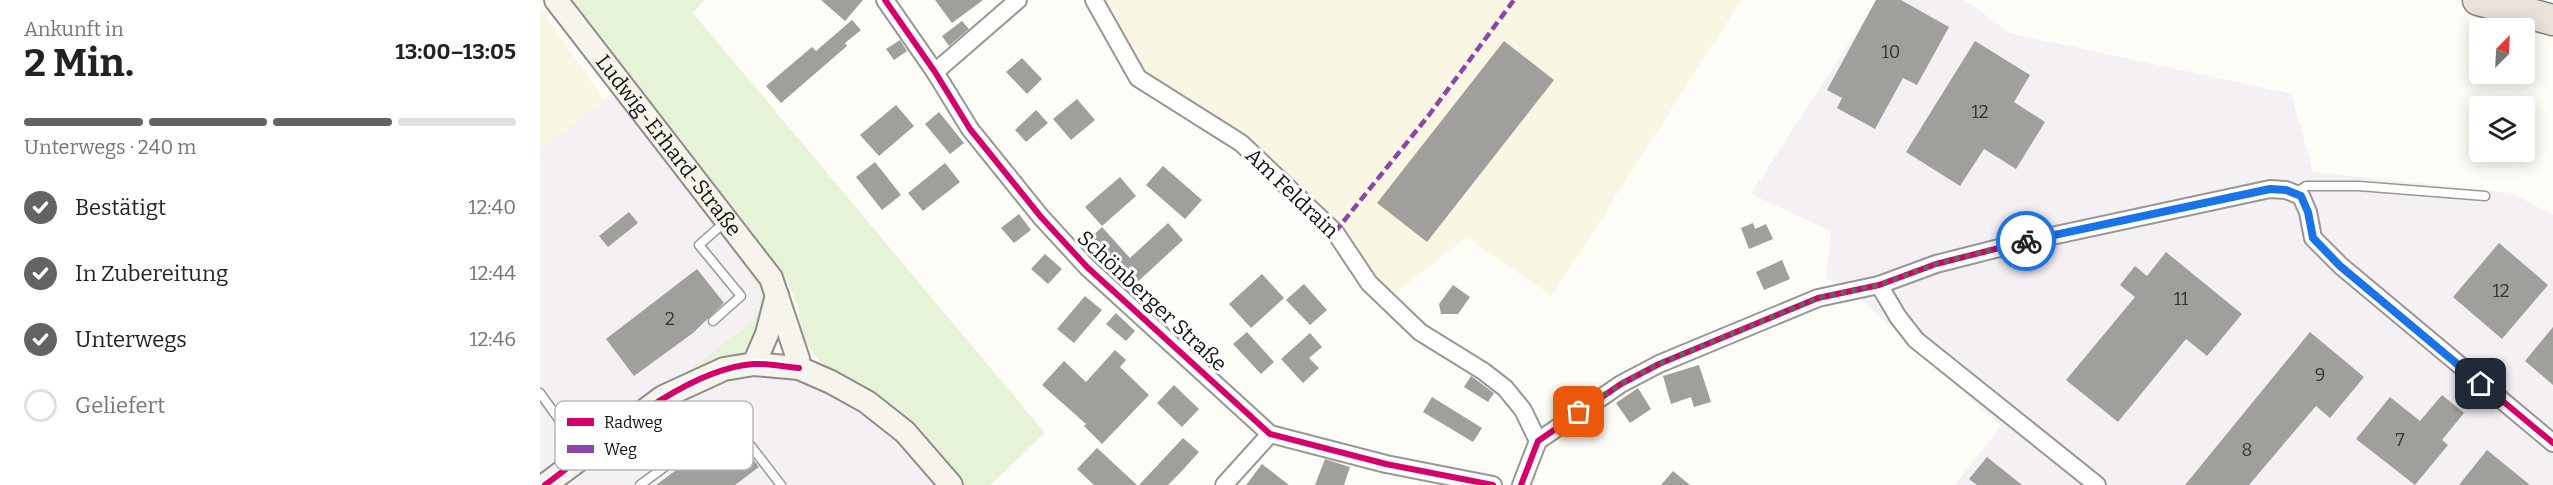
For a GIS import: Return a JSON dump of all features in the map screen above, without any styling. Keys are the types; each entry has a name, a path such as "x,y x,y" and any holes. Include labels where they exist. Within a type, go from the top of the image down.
{"highway":[{"path":"2478,0 2553,20"}],"street":[{"name":"Ludwig-Erhard-Straße","path":"556,0 621,87 728,220 771,278 799,368"},
{"name":"Schönberger Straße","path":"885,0 935,72 970,129 1041,217 1087,267 1270,434 1386,464 1493,485"},
{"path":"935,72 1018,0"},
{"name":"Am Feldrain","path":"1094,0 1138,78 1241,143 1335,232 1369,283 1420,332 1483,371 1505,388 1523,410 1538,441"},
{"path":"1521,485 1538,441 1621,384 1659,364 1818,298 1879,285 1936,264 2019,243 2270,189 2301,196 2308,212 2313,238 2340,266 2553,444"},
{"path":"1879,285 1898,317 1916,340 2097,485"},
{"path":"754,364 767,334 777,295"},
{"path":"658,401 724,369 754,364 799,368 867,402 905,432 951,485"},
{"path":"1224,485 1270,434"},
{"path":"545,485 565,470"}],"lane":[{"path":"2294,193 2306,186 2359,186 2485,196"},
{"path":"713,321 741,296 699,245 728,220"},
{"path":"540,393 555,414"},
{"path":"753,448 782,485"},
{"path":"640,485 660,470"}],"shaded area":[{"path":"1097,0 1741,0 1552,296 1466,238 1389,298 1325,214 1142,76"},
{"path":"1877,0 1962,0 1974,6 2009,33 2291,94 2313,172 2511,193 2553,215 2553,485 1955,485 2001,426 1862,300 1826,278 1831,231 1751,194"},
{"path":"540,7 604,101 540,149"},
{"path":"621,87 771,278 754,352 862,413 894,439 935,485 540,485 540,149"}],"green space":[{"path":"572,0 704,0 693,13 1045,433 990,485 960,485 886,402 824,365 808,347 800,330 798,306 787,281"},
{"path":"728,238 765,289 764,314 752,343 737,356 664,389 756,319 753,316 760,305 760,289 725,240"}],"building":[{"path":"821,0 863,0 845,21"},
{"path":"935,0 983,0 952,23"},
{"path":"1876,0 1901,0 1949,27 1917,85 1903,78 1875,129 1837,108 1842,98 1827,90"},
{"path":"852,20 861,30 845,43 847,46 781,103 766,86 812,47 816,51"},
{"path":"962,21 969,29 949,46 942,36"},
{"path":"900,40 907,51 894,60 886,49"},
{"path":"1504,41 1554,80 1427,242 1377,203"},
{"path":"1975,41 2030,75 2014,102 2045,122 2016,169 1984,149 1960,186 1906,152"},
{"path":"1022,58 1042,79 1027,94 1006,72"},
{"path":"1077,99 1095,120 1071,140 1053,119"},
{"path":"896,105 914,126 879,156 860,135"},
{"path":"1036,110 1048,123 1026,142 1015,130"},
{"path":"939,112 964,143 950,154 925,124"},
{"path":"875,162 901,195 882,210 856,177"},
{"path":"945,163 960,182 923,211 908,193"},
{"path":"1163,166 1202,200 1185,219 1146,185"},
{"path":"1120,177 1136,196 1102,226 1085,207"},
{"path":"629,212 638,223 608,247 599,236"},
{"path":"1019,214 1031,230 1014,243 1001,228"},
{"path":"1168,223 1183,240 1131,288 1088,240 1102,227 1130,258"},
{"path":"1753,223 1755,229 1766,224 1773,239 1749,249 1741,228"},
{"path":"2499,243 2548,285 2502,339 2453,297"},
{"path":"2166,252 2242,314 2207,356 2186,339 2118,422 2066,380 2135,297 2120,285 2135,266 2147,276"},
{"path":"1045,254 1062,269 1048,284 1031,269"},
{"path":"1782,260 1790,279 1764,290 1756,272"},
{"path":"697,269 724,303 693,333 634,376 606,339"},
{"path":"1262,274 1284,298 1251,328 1229,304"},
{"path":"1304,284 1327,310 1310,325 1286,300"},
{"path":"1453,285 1470,297 1458,314 1441,314 1439,304"},
{"path":"1085,296 1102,310 1074,343 1057,329"},
{"path":"1116,313 1135,331 1126,341 1106,324"},
{"path":"2553,327 2553,385 2525,361"},
{"path":"1247,332 1274,362 1261,374 1233,344"},
{"path":"2310,332 2364,377 2330,418 2316,406 2249,485 2185,485"},
{"path":"1310,333 1322,347 1309,358 1319,368 1303,383 1281,359"},
{"path":"1115,350 1126,360 1120,367 1149,395 1102,444 1084,426 1086,424 1042,385 1064,361 1086,382"},
{"path":"1699,365 1711,402 1694,407 1691,397 1671,404 1663,376"},
{"path":"1471,376 1494,393 1488,402 1464,387"},
{"path":"1174,385 1199,409 1182,427 1157,403"},
{"path":"1638,388 1651,409 1630,423 1616,403"},
{"path":"2442,395 2464,413 2442,440 2448,445 2415,485 2356,439 2390,397 2420,421"},
{"path":"1432,397 1482,428 1473,442 1423,412"},
{"path":"1183,438 1199,452 1180,473 1168,485 1139,485"},
{"path":"1097,448 1137,485 1094,485 1077,469"},
{"path":"2487,450 2530,485 2459,485"},
{"path":"1987,457 2022,485 1977,485 1969,479"},
{"path":"753,459 759,467 735,485 656,485 676,470 753,470"},
{"path":"1325,459 1350,467 1344,485 1315,485"},
{"path":"1262,464 1289,485 1246,485"},
{"path":"1673,471 1690,485 1661,485"}],"marked path":[{"path":"1335,232 1429,115 1514,0"}],"cycle path":[{"path":"885,0 935,72 970,129 1041,217 1087,267 1270,434 1386,464 1493,485"},
{"path":"1521,485 1538,441 1621,384 1659,364 1818,298 1879,285 1936,264 2019,243 2270,189 2286,190 2301,196 2308,212 2313,238 2341,266 2553,443"},
{"path":"660,401 699,379 727,369 753,364 799,368"},
{"path":"545,485 565,470"}],"way so far":[{"path":"1579,412 1621,384 1659,364 1818,298 1879,285 1936,264 2026,241"}],"route":[{"path":"2026,241 2270,189 2286,190 2301,196 2308,212 2313,238 2340,266 2481,384"}]}
